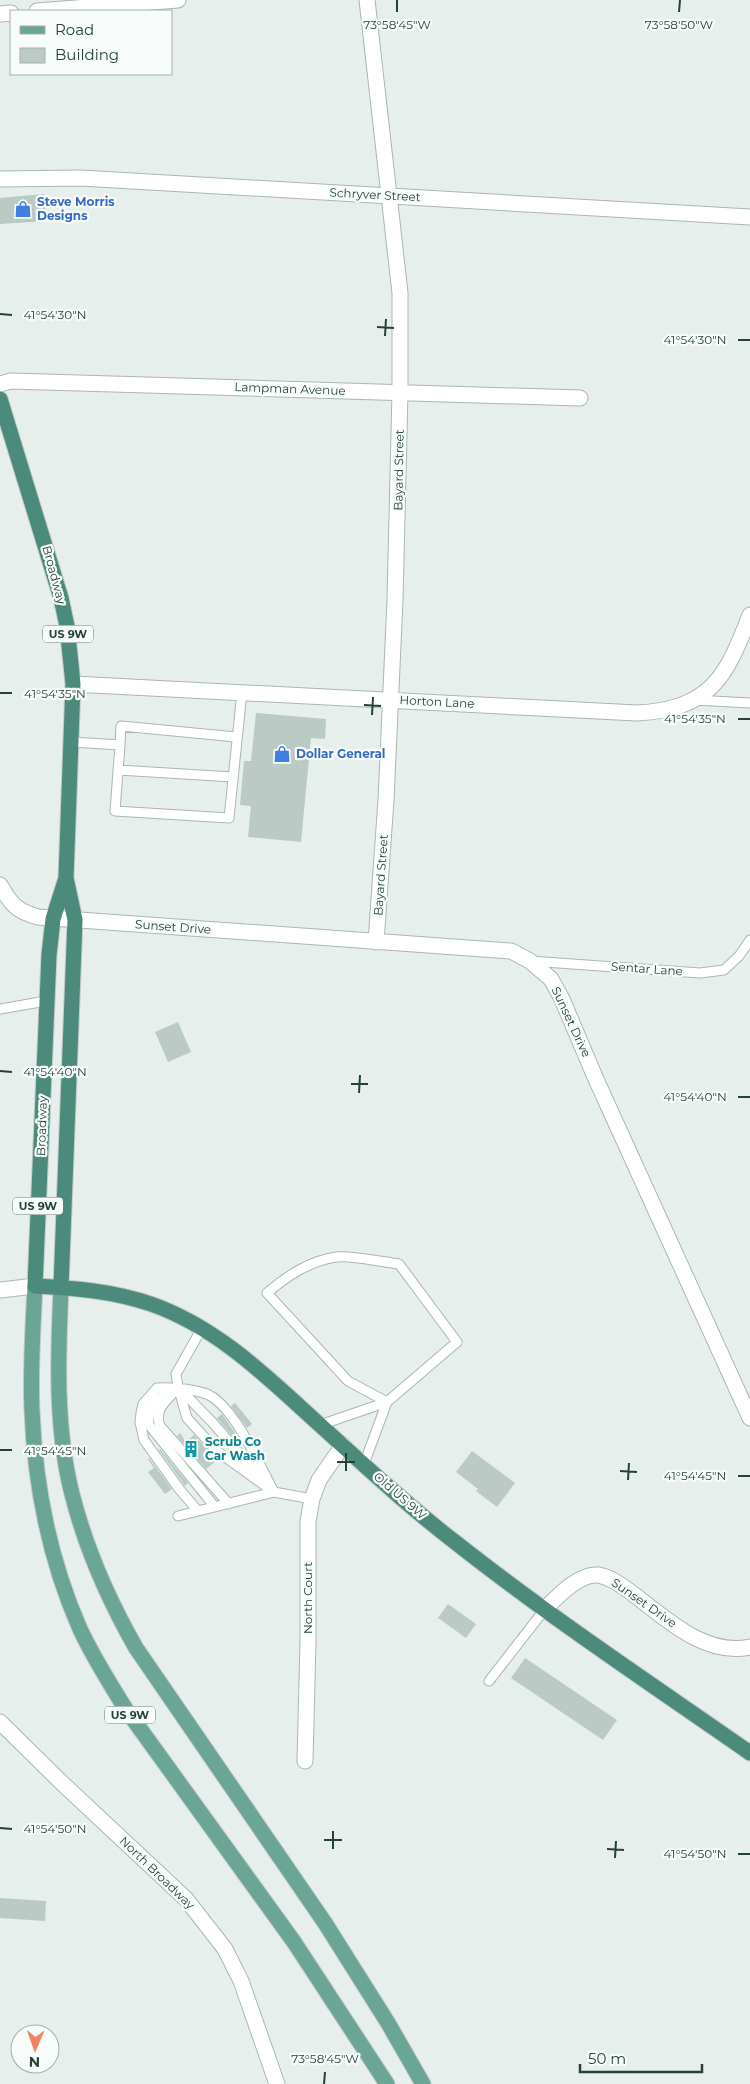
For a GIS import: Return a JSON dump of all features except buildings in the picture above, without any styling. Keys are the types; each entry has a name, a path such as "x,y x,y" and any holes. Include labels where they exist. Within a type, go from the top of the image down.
{"highway":[{"name":"Broadway","path":"0,399 61,598 67,626 73,684 66,878 54,919 46,1002 35,1286"},
{"name":"Broadway","path":"61,1287 75,920 66,878"},
{"name":"Old US 9W","path":"35,1286 105,1291 159,1307 202,1328 237,1351 259,1369 446,1535 545,1609 750,1754"}],"main road":[{"name":"US 9W","path":"35,1286 32,1410 35,1457 41,1499 51,1545 64,1588 80,1629 100,1668 125,1708 294,1942 386,2084"},
{"name":"US 9W","path":"61,1287 60,1408 64,1452 72,1493 84,1536 115,1612 136,1648 325,1923 423,2084"}],"street":[{"path":"50,10 178,0"},
{"name":"Bayard Street","path":"367,0 400,293 400,392 391,700 376,942"},
{"name":"Schryver Street","path":"0,179 80,178 750,217"},
{"name":"Lampman Avenue","path":"0,384 11,381 580,398"},
{"name":"Horton Lane","path":"73,684 636,713 660,712 676,708 694,700 709,689 730,662 750,614"},
{"name":"Sunset Drive","path":"0,885 11,904 24,913 54,919 510,951 530,961 551,979 562,999 607,1104 750,1418"},
{"path":"0,1290 35,1286"},
{"name":"North Court","path":"304,1761 308,1642 308,1521 312,1499 326,1469 343,1445"},
{"name":"Sunset Drive","path":"545,1609 562,1592 579,1580 597,1575 615,1581 697,1639 720,1647 742,1649 750,1647"},
{"name":"North Broadway","path":"0,1722 69,1790 186,1898 225,1949 242,1981 277,2084"}],"lane":[{"path":"236,737 121,726 116,811 229,818 242,692"},
{"path":"694,700 750,703"},
{"path":"72,742 120,745"},
{"path":"118,770 233,777"},
{"name":"Sentar Lane","path":"530,961 708,972 724,970 739,956 750,940"},
{"path":"0,1009 46,1002"},
{"path":"320,1425 387,1402 457,1342 399,1264 337,1257 311,1264 290,1274 267,1293 348,1381 387,1402"},
{"path":"202,1328 176,1374 188,1418 217,1451 274,1492 312,1499"},
{"path":"178,1387 274,1492"},
{"path":"178,1387 158,1411 157,1418 160,1426 229,1504"},
{"path":"178,1387 154,1402 148,1416 148,1425 215,1507"},
{"path":"198,1512 144,1440 140,1422 143,1404 157,1388 178,1387 213,1397 242,1431 274,1492"},
{"path":"364,1464 387,1402"},
{"path":"178,1516 274,1492"},
{"path":"489,1681 545,1609"}],"place":[{"name":"Steve Morris Designs","path":"23,209"},
{"name":"Dollar General","path":"282,754"},
{"name":"Scrub Co Car Wash","path":"191,1449"}]}
